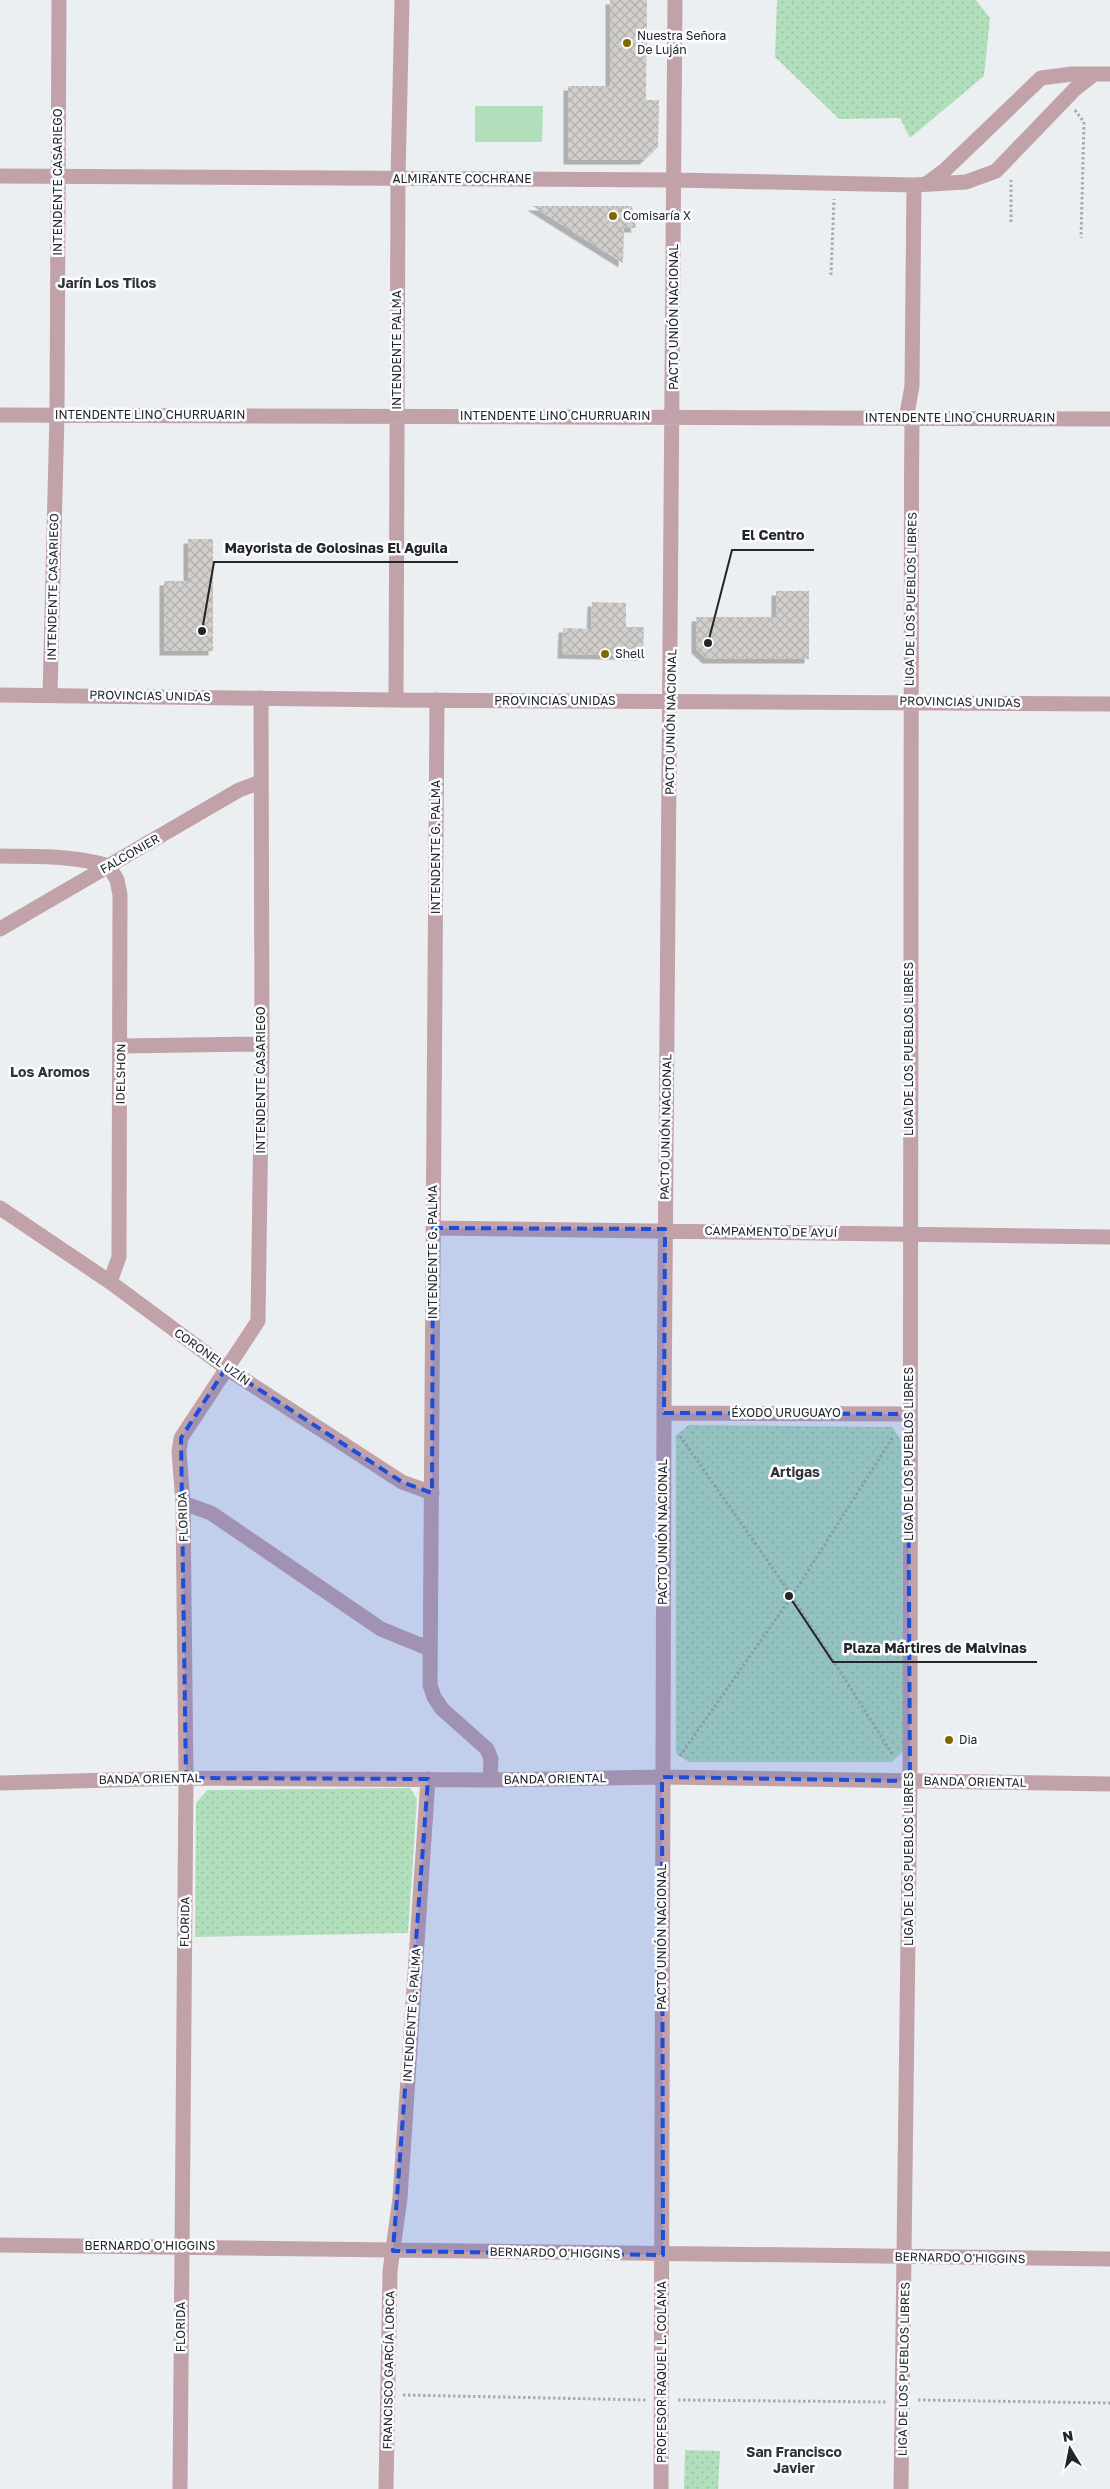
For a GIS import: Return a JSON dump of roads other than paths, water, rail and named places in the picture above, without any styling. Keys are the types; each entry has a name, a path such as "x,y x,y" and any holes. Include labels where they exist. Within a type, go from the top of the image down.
{"street":[{"name":"INTENDENTE CASARIEGO","path":"50,695 57,415 59,0"},
{"name":"INTENDENTE PALMA","path":"396,700 398,178 402,0"},
{"name":"PACTO UNIÓN NACIONAL","path":"663,2254 662,1778 665,1229 674,416 675,0"},
{"name":"ALMIRANTE COCHRANE","path":"0,176 674,180 919,185 966,182 996,171 1066,97 1084,80 1094,74"},
{"path":"919,185 945,170 1040,78 1110,74"},
{"name":"LIGA DE LOS PUEBLOS LIBRES","path":"901,2489 906,2257 910,1781 908,1414 909,419 912,386 919,185"},
{"name":"INTENDENTE LINO CHURRUARIN","path":"0,414 674,416 909,419 1110,418"},
{"name":"PROVINCIAS UNIDAS","path":"0,695 396,700 1110,704"},
{"path":"261,698 261,782"},
{"name":"INTENDENTE G. PALMA","path":"437,700 430,1685 434,1697 442,1709 487,1749 491,1759 490,1780"},
{"name":"INTENDENTE CASARIEGO","path":"226,1368 250,1336 258,1321 262,1044 261,782"},
{"name":"FALCONIER","path":"0,929 239,790 261,782"},
{"path":"0,856 62,857 88,860 109,866"},
{"name":"IDELSHON","path":"109,866 117,880 120,894 122,1046 119,1257 110,1282"},
{"path":"122,1046 262,1044"},
{"name":"CORONEL UZÍN","path":"0,1208 110,1282 226,1368 402,1482 432,1493"},
{"name":"CAMPAMENTO DE AYUÍ","path":"433,1228 665,1229 909,1235 1110,1237"},
{"name":"FLORIDA","path":"180,2489 186,1778 183,1503 179,1452 181,1438 226,1368"},
{"name":"ÉXODO URUGUAYO","path":"664,1413 908,1414"},
{"path":"183,1503 211,1513 381,1628 430,1649"},
{"name":"BANDA ORIENTAL","path":"0,1783 186,1778 490,1780 662,1778 1110,1784"},
{"name":"INTENDENTE G. PALMA","path":"393,2251 400,2198 428,1779"},
{"name":"BERNARDO O'HIGGINS","path":"0,2245 1110,2259"},
{"name":"FRANCISCO GARCÍA LORCA","path":"386,2489 390,2395 390,2271 393,2251"},
{"name":"PROFESOR RAQUEL L. COLAMA","path":"661,2489 663,2254"}],"place":[{"name":"Nuestra Señora De Luján","path":"627,43"},
{"name":"Comisaría X","path":"613,216"},
{"name":"Mayorista de Golosinas El Aguila","path":"202,631"},
{"name":"El Centro","path":"708,643"},
{"name":"Shell","path":"605,654"},
{"name":"Plaza Mártires de Malvinas","path":"789,1596"},
{"name":"Dia","path":"949,1740"}],"district":[{"name":"Jarín Los Tilos","path":"107,283"},
{"name":"Los Aromos","path":"50,1072"},
{"name":"Artigas","path":"795,1472"},
{"name":"San Francisco Javier","path":"794,2460"}]}
